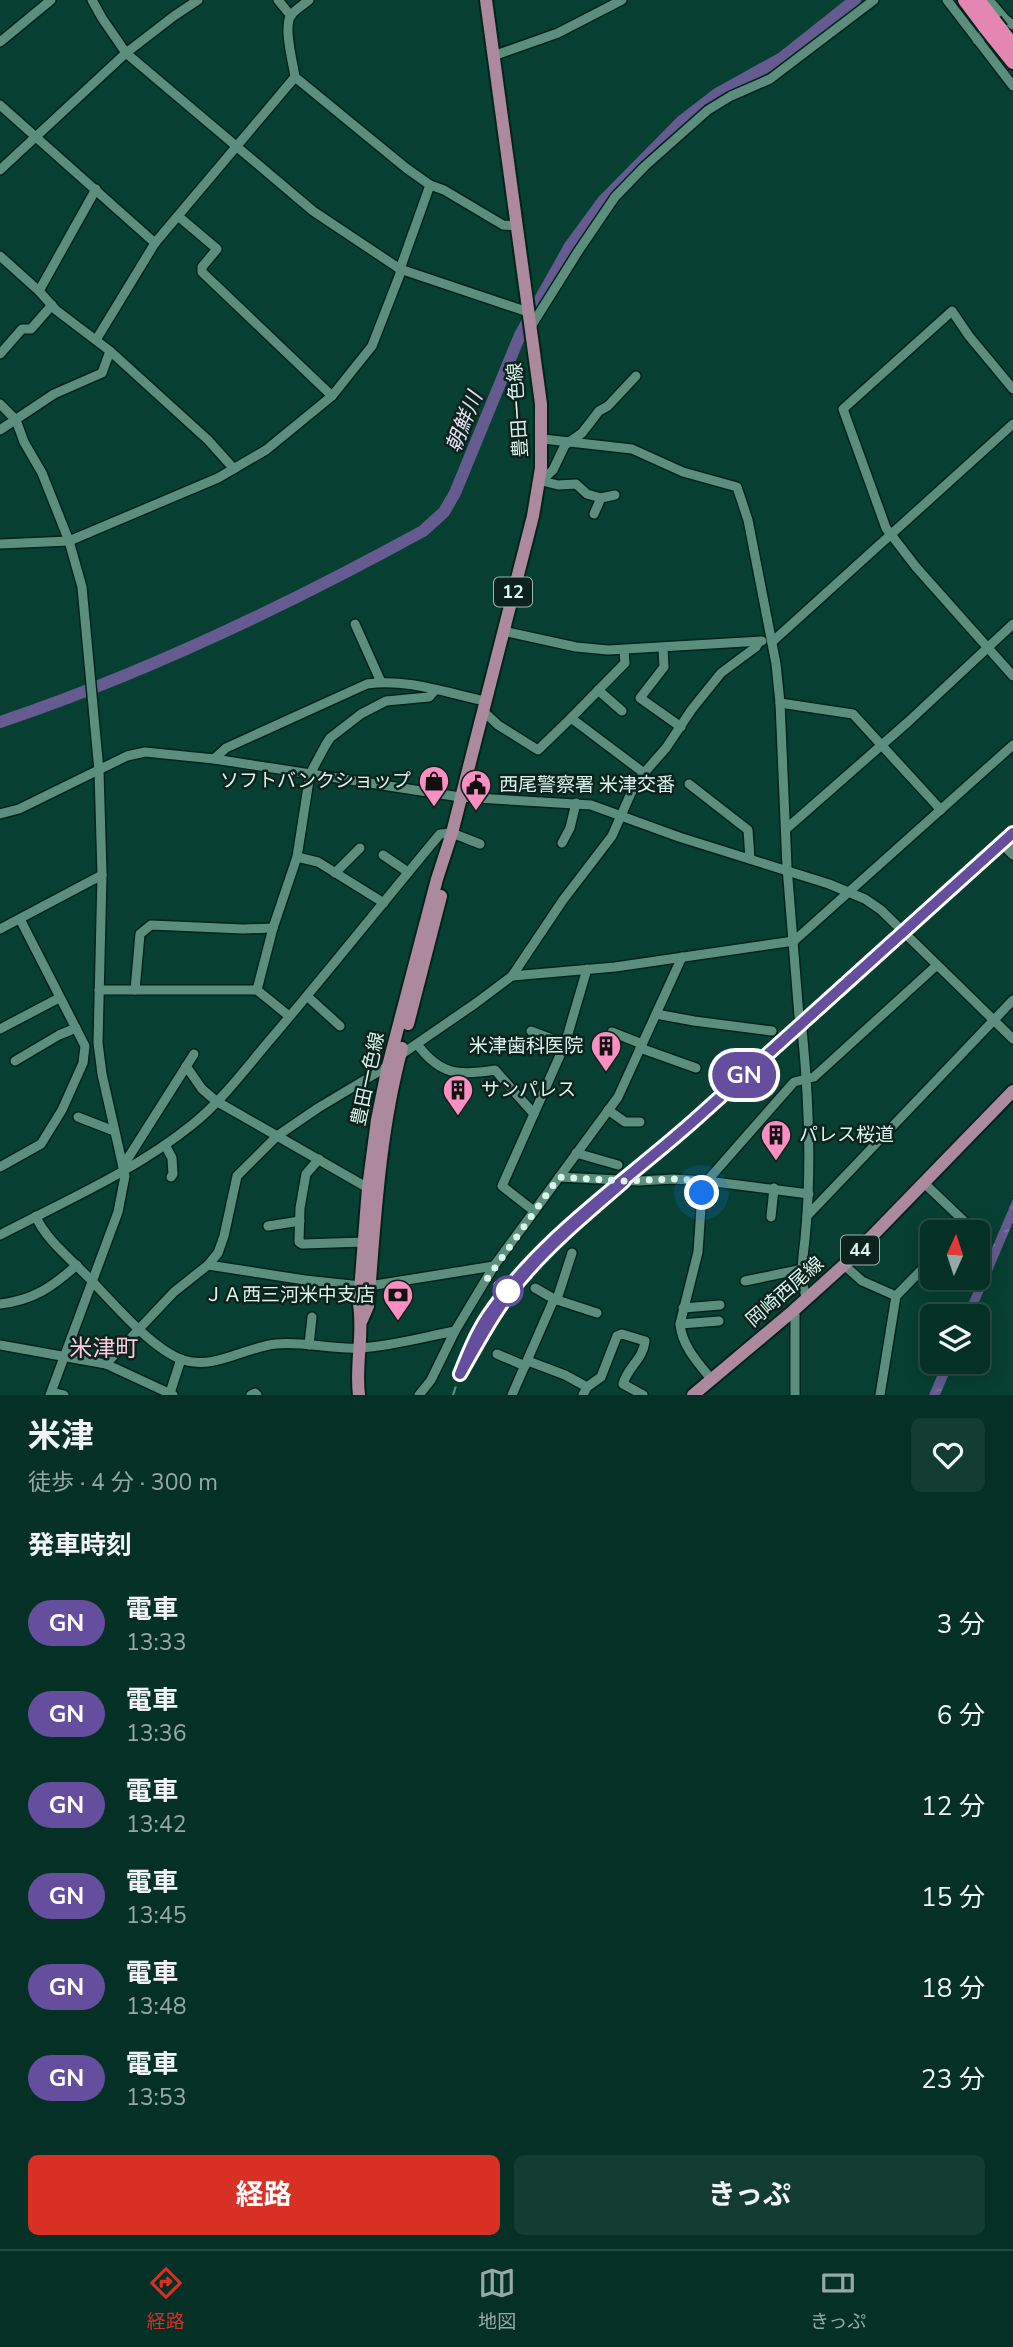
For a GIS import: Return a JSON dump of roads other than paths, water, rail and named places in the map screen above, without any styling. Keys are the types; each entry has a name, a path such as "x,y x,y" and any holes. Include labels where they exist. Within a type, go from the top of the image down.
{"highway":[{"path":"989,15 1013,46"},
{"path":"989,15 1013,62"}],"main road":[{"name":"豊田一色線","path":"357,1391 362,1321 368,1306 364,1242 377,1120 388,1066 437,879 452,833 541,482 541,404 486,0"},
{"name":"豊田一色線","path":"365,1286 383,1142 400,1056 445,880 447,851"},
{"name":"岡崎西尾線","path":"693,1395 844,1265 1013,1091"}],"street":[{"path":"0,42 51,0"},
{"path":"92,0 126,53 313,211 400,269 528,309"},
{"path":"0,170 126,53 198,0"},
{"path":"278,0 290,16"},
{"path":"309,0 290,16 288,29 295,77 430,185 503,225 517,226"},
{"path":"493,56 558,33 622,0"},
{"path":"530,327 615,197 636,175 708,110 731,96 770,79 874,0"},
{"path":"947,0 1013,86"},
{"path":"977,40 989,15"},
{"path":"96,340 155,243 295,77"},
{"path":"0,104 155,243"},
{"path":"0,544 69,541 218,478 266,450 332,396 372,346 430,185"},
{"path":"39,291 96,189"},
{"path":"178,216 218,249 202,267 202,272 332,396"},
{"path":"0,256 52,305 110,351 208,440 234,469"},
{"path":"0,354 22,329 30,329 52,305"},
{"path":"1013,388 969,336 952,311 843,409 879,512 890,534 1013,676"},
{"path":"0,430 54,394 102,373 110,351"},
{"path":"541,482 553,470 560,452 582,433 599,411 608,406 636,376"},
{"path":"0,404 16,420 24,442 42,473 69,541 82,587 99,771 102,875 97,1028 99,1057 124,1168 121,1203 51,1394 64,1395"},
{"path":"503,631 576,647 624,651 771,641 1013,424"},
{"path":"542,439 632,449 683,472 737,486 748,520 780,703 799,1016"},
{"path":"541,482 576,484 587,494 601,498 615,495"},
{"path":"594,514 601,498"},
{"path":"355,624 380,682"},
{"path":"786,829 1013,624"},
{"path":"400,1056 512,976 563,900 612,836 644,773 666,748 721,673 759,642"},
{"path":"663,649 664,667 640,698 681,727"},
{"path":"214,759 226,748 367,684 380,682 435,691 484,706 498,725 538,750 625,663 624,651"},
{"path":"598,690 622,711"},
{"path":"257,990 273,928 297,857 310,774 330,738 386,701 429,697 435,691"},
{"path":"780,703 853,714 941,810"},
{"path":"571,718 644,773"},
{"path":"512,976 587,969 794,941 1013,745"},
{"path":"0,814 19,809 127,756 145,751 460,797 576,803 598,807 654,829 865,899 881,910 1013,1039"},
{"path":"689,784 748,830 750,859"},
{"path":"562,843 570,828 576,803"},
{"path":"1,1232 165,1146 195,1122 307,996 440,834 452,833 480,844"},
{"path":"1013,845 1008,849 1013,855"},
{"path":"335,873 360,848"},
{"path":"383,855 408,872"},
{"path":"297,857 318,862 384,903"},
{"path":"0,929 102,875"},
{"path":"0,1167 41,1144 62,1110 83,1063 85,1046 20,919"},
{"path":"135,990 140,934 151,925 273,928"},
{"path":"419,1395 431,1380 454,1331 494,1266 618,1097 682,957"},
{"path":"712,1380 687,1347 680,1324 698,1252 702,1193 707,1181 794,1082 816,1075 937,965"},
{"path":"534,1211 502,1186 565,1044 587,969"},
{"path":"99,990 257,990 289,1016"},
{"path":"307,996 340,1026"},
{"path":"0,1028 60,998"},
{"path":"807,1216 1013,1000"},
{"path":"656,1014 772,1031"},
{"path":"16,1061 76,1028"},
{"path":"802,1029 807,1079 809,1194 803,1269 804,1292 807,1298"},
{"path":"531,1031 565,1044"},
{"path":"612,1032 696,1068"},
{"path":"416,1044 429,1060 460,1074 495,1070 534,1114"},
{"path":"124,1168 194,1054"},
{"path":"186,1066 202,1089 216,1101 368,1188"},
{"path":"106,1364 174,1292 208,1265 222,1246 237,1175 277,1136 336,1096 388,1066"},
{"path":"608,1110 625,1122 639,1122"},
{"path":"78,1117 114,1131"},
{"path":"165,1146 172,1158 171,1177"},
{"path":"576,1153 618,1165"},
{"path":"319,1159 306,1174 299,1242 364,1242"},
{"path":"559,1177 622,1181 707,1181 809,1194"},
{"path":"924,1183 963,1220"},
{"path":"771,1217 774,1188"},
{"path":"36,1216 38,1223 93,1282 156,1344 181,1359 212,1361 275,1344 360,1348 454,1331"},
{"path":"268,1226 300,1221"},
{"path":"512,1395 556,1299 572,1253"},
{"path":"0,1304 22,1301 54,1286 77,1265"},
{"path":"208,1265 304,1280 365,1286 494,1266"},
{"path":"844,1265 862,1281 896,1296"},
{"path":"745,1281 803,1269"},
{"path":"880,1395 896,1296 920,1271"},
{"path":"535,1288 597,1314"},
{"path":"683,1308 720,1306"},
{"path":"793,1311 794,1395"},
{"path":"309,1345 312,1317"},
{"path":"680,1324 719,1321"},
{"path":"497,1354 565,1376 585,1391 601,1377 617,1336 622,1334 645,1341 643,1354 629,1369 623,1381 624,1385 639,1394"},
{"path":"0,1345 106,1364 171,1394 181,1359"},
{"path":"251,1395 257,1395"}],"water":[{"path":"1013,1199 1013,1222 990,1276 990,1253"},
{"path":"974,1290 984,1290 978,1304 968,1304"},
{"path":"938,1374 949,1374 940,1395 929,1395"}],"waterway":[{"name":"朝鮮川","path":"0,722 163,660 269,611 423,531 444,512 455,493 520,335 570,246 603,201 682,121 717,94 782,58 855,0"}],"railway":[{"path":"460,1373 490,1319 524,1274 545,1252 1013,833"},
{"path":"453,1395 463,1365"}],"train":[{"name":"GN","path":"624,1181 524,1274 490,1319 460,1374 487,1317 543,1250 756,1065 1013,833"}],"place":[{"name":"ソフトバンクショップ","path":"434,808"},
{"name":"西尾警察署 米津交番","path":"476,812"},
{"name":"米津歯科医院","path":"606,1073"},
{"name":"サンパレス","path":"458,1117"},
{"name":"パレス桜道","path":"776,1162"},
{"name":"ＪＡ西三河米中支店","path":"398,1322"}],"district":[{"name":"米津町","path":"104,1348"}]}
